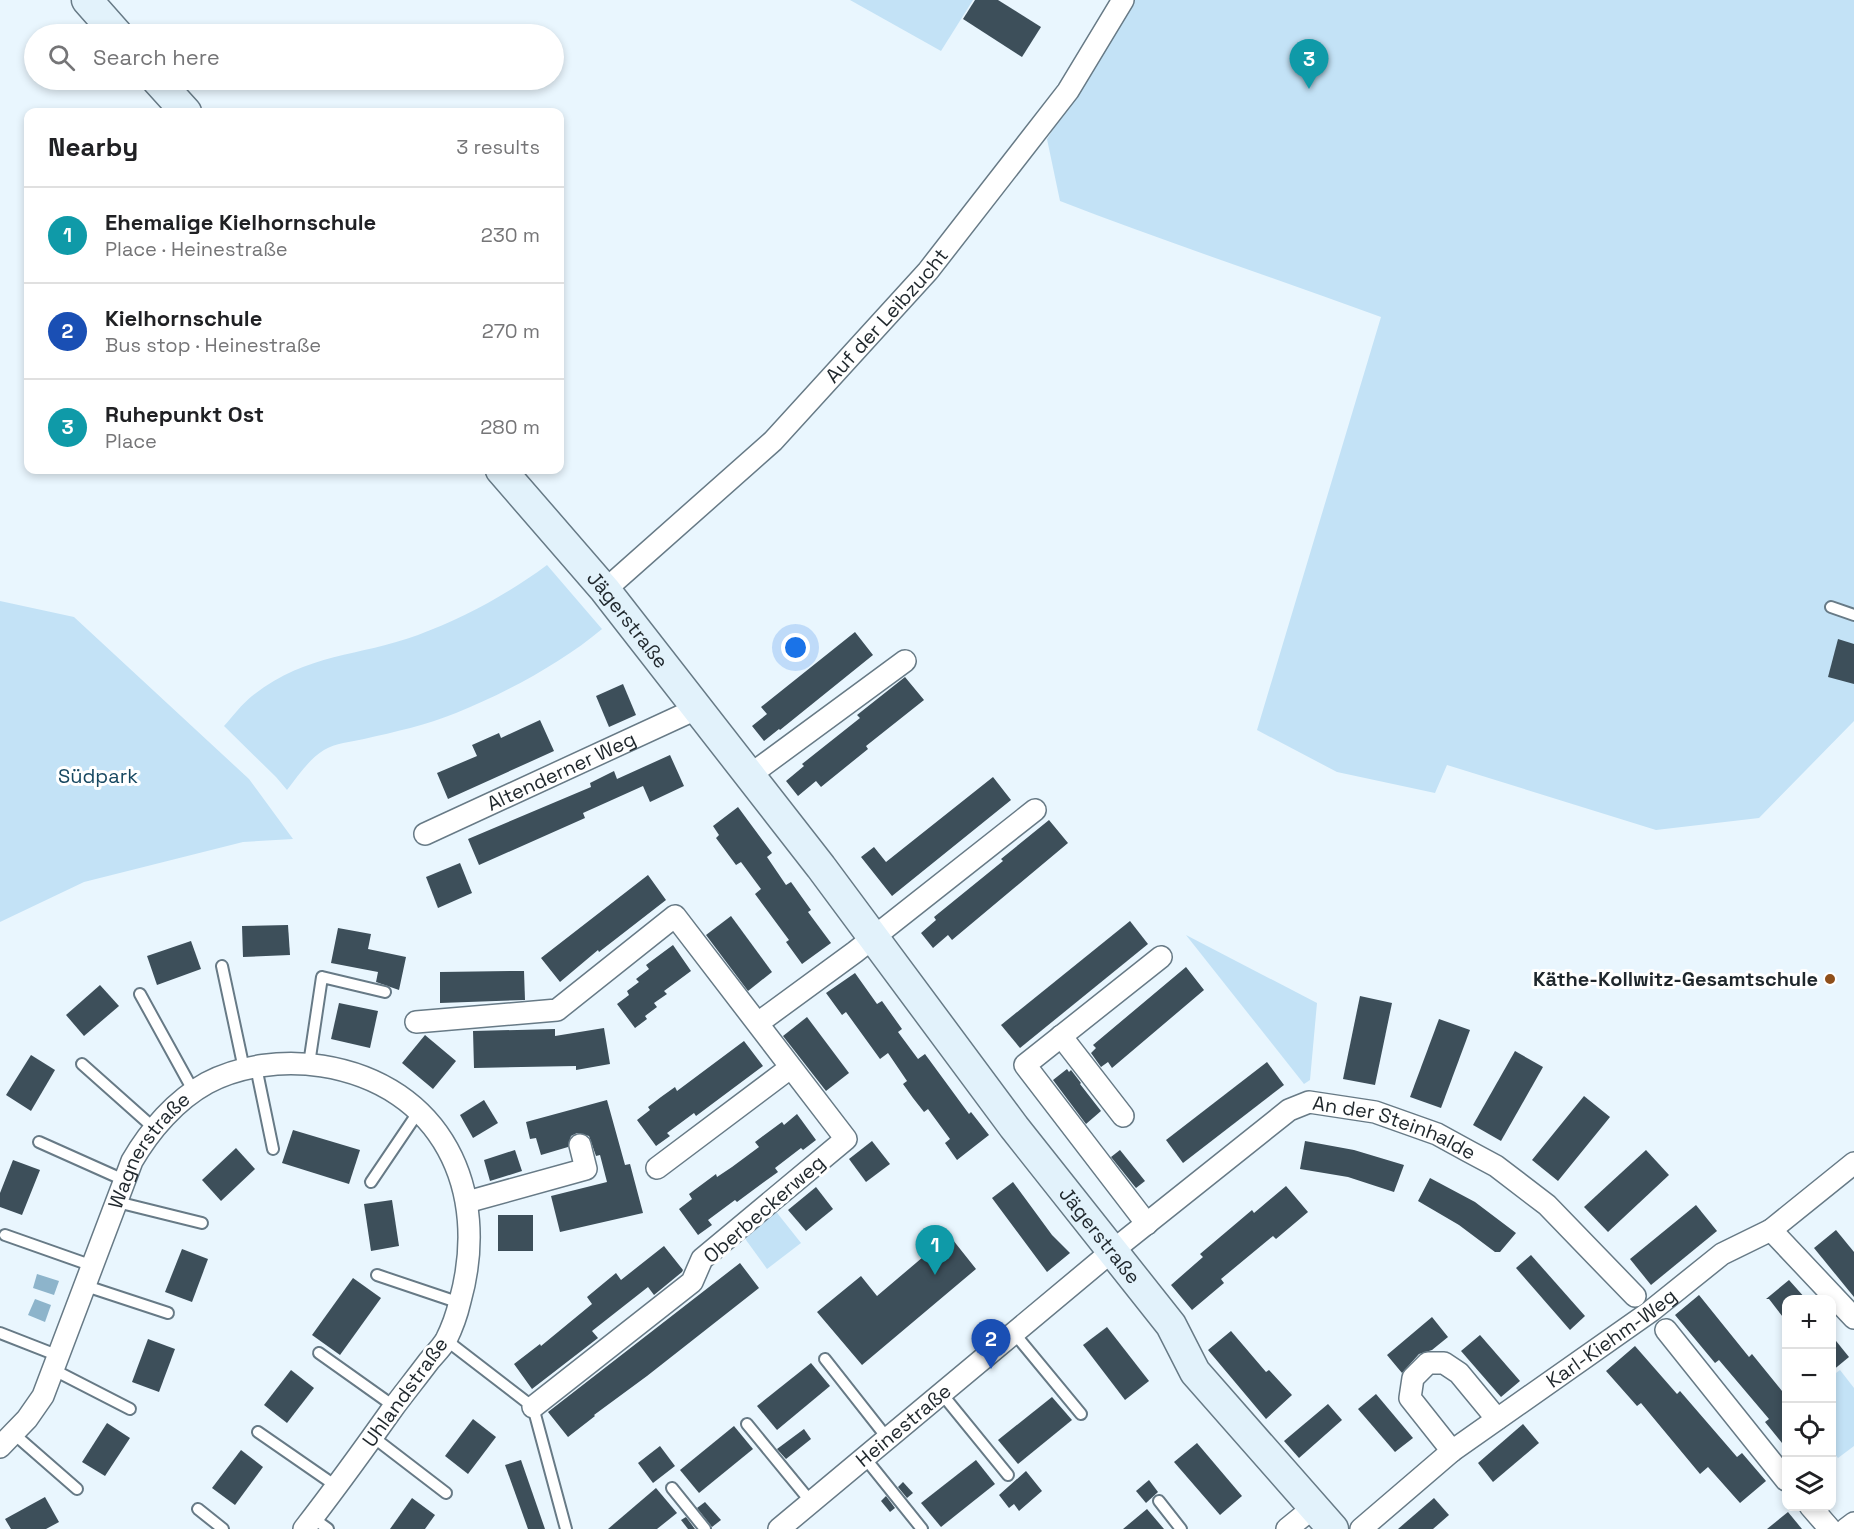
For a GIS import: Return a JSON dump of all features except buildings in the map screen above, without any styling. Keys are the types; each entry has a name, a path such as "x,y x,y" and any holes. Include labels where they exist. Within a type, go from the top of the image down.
{"street":[{"path":"87,0 108,24"},
{"name":"Auf der Leibzucht","path":"605,590 773,441 928,271 1068,91 1123,0"},
{"path":"166,90 182,108"},
{"name":"Jägerstraße","path":"504,474 605,590 750,775 1014,1127 1171,1325 1195,1371 1324,1518"},
{"path":"750,775 906,661"},
{"name":"Altenderner Weg","path":"425,834 696,709"},
{"path":"758,1023 873,937 1035,810"},
{"name":"Oberbeckerweg","path":"416,1022 556,1010 675,916 846,1139 702,1259 692,1282 533,1407"},
{"path":"1147,1224 1025,1065 1161,957"},
{"path":"1061,1036 1123,1116"},
{"name":"Wagnerstraße","path":"7,1440 27,1419 43,1396 124,1180 143,1142 175,1107 194,1092 207,1083 250,1068 285,1063 309,1064 358,1074 389,1088 425,1117"},
{"path":"657,1168 790,1068"},
{"name":"An der Steinhalde","path":"1112,1252 1289,1110 1309,1102 1375,1112 1437,1134 1496,1166 1547,1205 1635,1296"},
{"name":"Uhlandstraße","path":"315,1525 336,1486 446,1341 460,1304 470,1254 467,1202 454,1160 425,1117"},
{"path":"467,1202 586,1169 580,1145"},
{"name":"Karl-Kiehm-Weg","path":"1361,1529 1452,1451 1651,1311 1722,1254 1771,1230 1854,1163"},
{"path":"1771,1230 1854,1318"},
{"name":"Heinestraße","path":"787,1526 811,1502 1112,1252"},
{"path":"1666,1330 1782,1475"},
{"path":"1452,1451 1410,1398 1413,1378 1428,1363 1444,1363 1459,1373 1497,1419"},
{"path":"1814,1511 1830,1529"},
{"path":"1287,1529 1324,1518"},
{"path":"1846,1529 1854,1523"}],"lane":[{"path":"1831,608 1854,615"},
{"path":"222,966 273,1149"},
{"path":"309,1064 322,977 385,992"},
{"path":"140,994 194,1092"},
{"path":"82,1065 154,1129"},
{"path":"371,1182 425,1117"},
{"path":"39,1142 124,1180"},
{"path":"117,1202 202,1223"},
{"path":"5,1235 168,1313"},
{"path":"377,1275 460,1304"},
{"path":"0,1333 57,1363 130,1410"},
{"path":"1014,1333 1081,1414"},
{"path":"446,1341 533,1407 566,1529"},
{"path":"319,1353 395,1407"},
{"path":"825,1359 888,1439"},
{"path":"942,1394 1008,1475"},
{"path":"747,1424 811,1502"},
{"path":"258,1432 336,1486"},
{"path":"373,1437 446,1493"},
{"path":"7,1440 77,1489"},
{"path":"865,1458 922,1529"},
{"path":"672,1488 705,1529"},
{"path":"1159,1502 1181,1529"},
{"path":"198,1509 223,1529"}],"green space":[{"path":"850,0 973,0 941,51"},
{"path":"1133,0 1854,0 1854,721 1759,818 1656,830 1447,765 1435,793 1337,772 1257,730 1381,317 1060,201 1047,139"},
{"path":"547,565 602,629 551,665 494,696 433,721 328,748 309,763 287,790 224,726 252,696 292,671 396,642 452,621 517,586"},
{"name":"Südpark","path":"0,601 74,617 249,779 293,839 243,842 84,882 0,922"},
{"path":"1186,935 1317,1003 1310,1080 1304,1084"},
{"path":"774,1209 801,1243 767,1269 746,1240 747,1228"},
{"path":"1840,1370 1854,1388 1854,1446 1838,1458 1836,1456 1836,1373"}],"shaded area":[{"path":"37,1274 59,1281 54,1295 33,1288"},
{"path":"35,1299 51,1305 45,1322 28,1315"}],"place":[{"name":"Ruhepunkt Ost","path":"1309,89"},
{"name":"Käthe-Kollwitz-Gesamtschule","path":"1830,979"},
{"name":"Ehemalige Kielhornschule","path":"935,1275"},
{"name":"Kielhornschule","path":"991,1369"}]}
